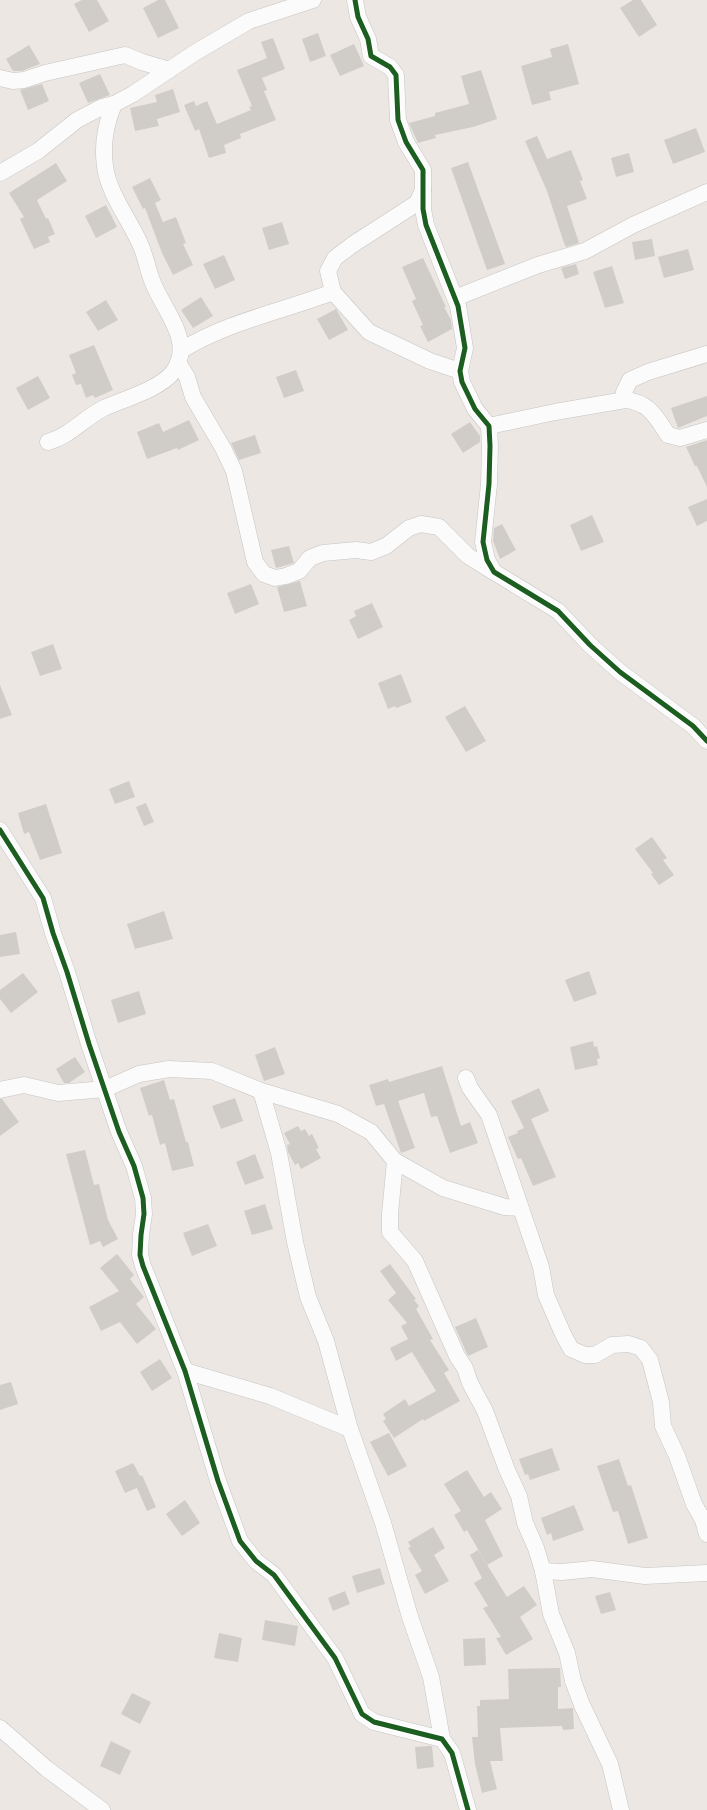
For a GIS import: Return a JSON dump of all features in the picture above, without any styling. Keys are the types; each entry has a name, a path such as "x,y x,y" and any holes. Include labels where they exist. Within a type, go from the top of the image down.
{"street":[{"path":"0,173 38,151 77,120 102,107 114,104 133,94 196,52 250,21 313,0"},
{"path":"355,0 358,17 368,39 370,56 390,67 396,75 398,120 406,142 423,170 423,209 426,226 458,306 465,348 460,371 462,382 475,409 489,426 489,484 483,542 487,560 494,572"},
{"path":"0,78 13,81 24,80 44,73 125,55 169,70"},
{"path":"114,104 107,120 105,167 115,197 141,246 153,283 179,335 180,356 193,397 223,448 234,471 255,562 264,574 275,578 286,576 300,571 310,558 323,553 356,550 371,552 386,546 409,528 421,524 439,527 468,556 558,611 595,650 620,672 693,726 707,740"},
{"path":"424,189 417,203 335,258 328,271 333,292 370,332 430,360 460,371"},
{"path":"455,298 538,265 585,251 633,225 707,192"},
{"path":"48,442 61,438 103,409 159,384 173,372 180,356 198,340 333,292"},
{"path":"625,400 624,392 630,380 648,372 707,354"},
{"path":"489,426 555,412 625,400 635,401 646,407 654,414 668,436 680,438 707,430"},
{"path":"0,830 43,898 119,1132 134,1166 143,1198 144,1214 140,1255 143,1266 185,1371 218,1482 240,1541 256,1561 274,1575 335,1658 362,1714 374,1722 442,1739"},
{"path":"0,1090 24,1085 58,1093 105,1089 139,1074 169,1069 212,1071 261,1091 338,1114 371,1132 395,1161 443,1188 505,1207 520,1208"},
{"path":"466,1078 470,1088 489,1115 541,1267 546,1295 571,1349 585,1355 595,1355 612,1345 629,1344 641,1348 650,1360 661,1402 663,1426 677,1456 694,1504 703,1520 707,1534"},
{"path":"261,1091 279,1154 308,1297 326,1341 350,1429 383,1523 410,1617 431,1677 442,1739 452,1753 468,1810"},
{"path":"395,1161 390,1214 390,1232 415,1261 457,1356 465,1368 470,1383 485,1411 507,1470 519,1496 525,1523 536,1548 543,1571 545,1589 551,1614 567,1653 573,1682 582,1705 610,1764 621,1810"},
{"path":"185,1371 270,1396 350,1429"},
{"path":"543,1571 562,1572 592,1568 645,1576 707,1573"},
{"path":"0,1728 47,1769 102,1810"}],"building":[{"path":"82,0 97,0 109,21 89,32 74,4"},
{"path":"158,0 165,0 179,28 158,38 143,8"},
{"path":"633,0 641,0 657,25 639,37 620,8"},
{"path":"318,33 326,56 310,62 302,39"},
{"path":"273,38 285,69 262,78 267,90 264,91 276,120 240,134 241,138 224,145 226,153 209,158 199,129 195,131 184,105 194,101 196,106 207,101 217,124 251,110 249,107 252,106 237,70 267,58 261,42"},
{"path":"354,44 364,66 340,76 330,55"},
{"path":"568,44 579,84 549,92 551,100 532,105 521,66 552,57 550,49"},
{"path":"29,45 40,64 22,71 13,71 6,59"},
{"path":"481,70 497,119 473,127 435,135 436,138 418,143 409,123 435,116 435,113 469,104 461,76"},
{"path":"100,74 110,95 88,103 79,83"},
{"path":"42,84 49,101 28,110 20,90"},
{"path":"173,89 180,112 157,119 159,126 135,131 130,108 157,102 155,95"},
{"path":"696,128 705,152 673,164 664,140"},
{"path":"537,136 547,159 571,150 583,180 580,181 587,199 567,206 579,243 566,247 564,243 547,191 525,141"},
{"path":"629,153 634,172 616,177 611,158"},
{"path":"468,162 505,264 487,270 451,168"},
{"path":"56,163 67,181 37,200 46,219 48,218 55,234 48,237 50,242 34,249 20,219 24,217 9,193"},
{"path":"150,178 161,200 155,203 163,222 176,217 186,243 183,244 193,265 173,275 162,253 145,208 143,209 132,187"},
{"path":"106,205 117,227 96,238 85,216"},
{"path":"282,222 289,244 269,250 262,228"},
{"path":"652,239 655,256 635,260 632,242"},
{"path":"688,249 694,270 664,278 658,257"},
{"path":"224,255 235,280 215,289 203,264"},
{"path":"423,258 446,307 444,307 451,320 452,329 428,342 420,326 423,325 412,301 416,299 402,267"},
{"path":"576,264 579,274 565,279 561,268"},
{"path":"612,266 624,303 605,308 593,272"},
{"path":"201,297 213,316 193,328 181,310"},
{"path":"106,300 118,320 98,331 86,312"},
{"path":"336,309 348,330 329,340 317,319"},
{"path":"94,345 113,390 95,398 93,395 86,398 81,384 76,385 72,375 76,373 69,355"},
{"path":"296,370 304,391 284,398 276,377"},
{"path":"38,376 50,398 28,410 16,388"},
{"path":"707,396 707,416 678,428 671,408"},
{"path":"189,420 199,440 178,450 177,448 147,459 137,432 159,423 163,432"},
{"path":"470,422 480,436 480,442 463,453 451,434"},
{"path":"255,435 261,453 239,460 231,443"},
{"path":"707,440 707,487 686,447"},
{"path":"707,499 707,521 697,526 688,507"},
{"path":"592,515 604,542 581,551 570,525"},
{"path":"502,524 516,550 500,559 493,541 494,528"},
{"path":"289,546 294,563 276,568 271,550"},
{"path":"300,581 307,606 284,612 277,587"},
{"path":"251,584 259,604 235,614 227,593"},
{"path":"372,603 383,627 358,639 349,620 356,616 354,611"},
{"path":"53,644 62,669 40,676 31,652"},
{"path":"401,674 412,702 396,708 395,706 388,709 378,683"},
{"path":"0,685 12,715 0,719"},
{"path":"465,706 486,741 466,752 445,717"},
{"path":"129,781 135,797 115,804 109,789"},
{"path":"146,803 154,822 144,826 136,807"},
{"path":"46,804 62,853 40,860 29,832 24,834 18,813"},
{"path":"652,837 667,858 663,860 674,875 659,885 651,874 653,873 635,849"},
{"path":"164,911 173,939 135,949 127,924"},
{"path":"16,932 20,954 0,957 0,935"},
{"path":"589,971 597,994 574,1002 565,980"},
{"path":"23,973 38,992 11,1013 0,999 0,990"},
{"path":"139,991 146,1014 118,1023 111,1000"},
{"path":"593,1041 594,1047 597,1046 600,1058 597,1059 598,1065 575,1070 570,1047"},
{"path":"275,1047 285,1074 264,1081 255,1055"},
{"path":"75,1057 85,1072 69,1083 64,1083 56,1069"},
{"path":"442,1066 461,1126 470,1122 478,1143 450,1153 437,1116 431,1117 424,1093 398,1101 415,1148 401,1153 384,1104 376,1106 369,1085 388,1079 389,1082"},
{"path":"164,1080 170,1100 174,1099 194,1166 172,1171 165,1143 160,1145 152,1115 149,1116 140,1088"},
{"path":"539,1088 549,1111 531,1119 556,1177 533,1186 521,1158 518,1159 508,1137 518,1133 517,1131 524,1128 511,1101"},
{"path":"235,1098 243,1121 221,1129 212,1106"},
{"path":"0,1099 2,1099 19,1122 0,1136"},
{"path":"298,1126 301,1131 305,1129 309,1136 312,1134 319,1148 316,1149 321,1158 301,1169 298,1163 295,1165 288,1152 287,1145 290,1144 284,1133"},
{"path":"85,1150 94,1185 99,1184 108,1220 118,1239 103,1247 100,1241 90,1245 66,1154"},
{"path":"255,1154 264,1178 245,1185 236,1162"},
{"path":"265,1204 273,1229 252,1235 244,1211"},
{"path":"208,1224 217,1246 192,1256 183,1233"},
{"path":"117,1254 134,1275 130,1279 144,1297 136,1304 156,1329 137,1344 120,1322 101,1331 89,1307 119,1291 100,1268"},
{"path":"390,1264 416,1299 414,1300 419,1306 416,1309 433,1339 430,1340 449,1370 444,1373 460,1401 424,1421 423,1419 394,1438 383,1421 386,1419 383,1414 405,1399 409,1406 436,1391 412,1352 396,1361 390,1348 408,1339 401,1326 407,1323 388,1300 396,1293 380,1271"},
{"path":"476,1318 488,1347 468,1356 455,1327"},
{"path":"160,1359 172,1378 152,1391 140,1372"},
{"path":"11,1382 18,1404 0,1410 0,1385"},
{"path":"389,1433 407,1466 388,1476 370,1442"},
{"path":"552,1448 560,1470 530,1480 528,1474 525,1475 519,1459"},
{"path":"619,1459 628,1486 631,1485 648,1538 628,1544 618,1511 613,1512 597,1466"},
{"path":"133,1463 140,1476 142,1475 156,1507 147,1511 137,1488 125,1493 115,1471"},
{"path":"467,1470 484,1497 491,1492 502,1509 485,1520 503,1556 487,1565 467,1530 464,1532 454,1515 461,1511 444,1484"},
{"path":"185,1500 200,1523 182,1536 166,1514"},
{"path":"574,1505 584,1530 553,1541 551,1533 547,1535 541,1518"},
{"path":"433,1527 445,1548 434,1555 449,1581 425,1594 415,1575 422,1571 408,1548 411,1547 408,1542"},
{"path":"478,1550 507,1597 524,1586 537,1605 520,1617 533,1639 506,1655 496,1638 501,1637 483,1608 488,1606 474,1583 482,1578 470,1555"},
{"path":"380,1568 385,1584 357,1593 352,1576"},
{"path":"345,1591 350,1604 333,1611 328,1598"},
{"path":"610,1592 616,1610 601,1614 595,1596"},
{"path":"265,1620 298,1626 295,1646 262,1640"},
{"path":"219,1633 242,1638 238,1662 214,1658"},
{"path":"485,1638 486,1665 464,1666 463,1639"},
{"path":"560,1668 561,1687 558,1687 558,1709 573,1708 574,1729 563,1730 562,1726 500,1728 503,1761 490,1761 497,1789 482,1793 475,1764 472,1737 478,1737 477,1706 480,1706 480,1700 509,1699 508,1669"},
{"path":"132,1693 151,1702 140,1724 121,1714"},
{"path":"111,1741 131,1751 120,1775 100,1766"},
{"path":"432,1746 434,1767 417,1769 415,1747"}],"cycle path":[{"path":"355,0 358,17 368,39 371,56 390,67 396,75 398,120 406,142 423,170 423,209 426,225 458,306 465,348 460,371 462,382 475,409 489,426 489,484 483,542 487,560 494,572 558,611 590,645 620,672 693,726 707,741"},
{"path":"0,830 43,898 89,1044 119,1132 134,1166 143,1198 144,1214 140,1255 143,1266 185,1371 218,1481 240,1541 256,1561 274,1575 335,1658 362,1714 374,1722 442,1739 452,1753 468,1810"}]}
